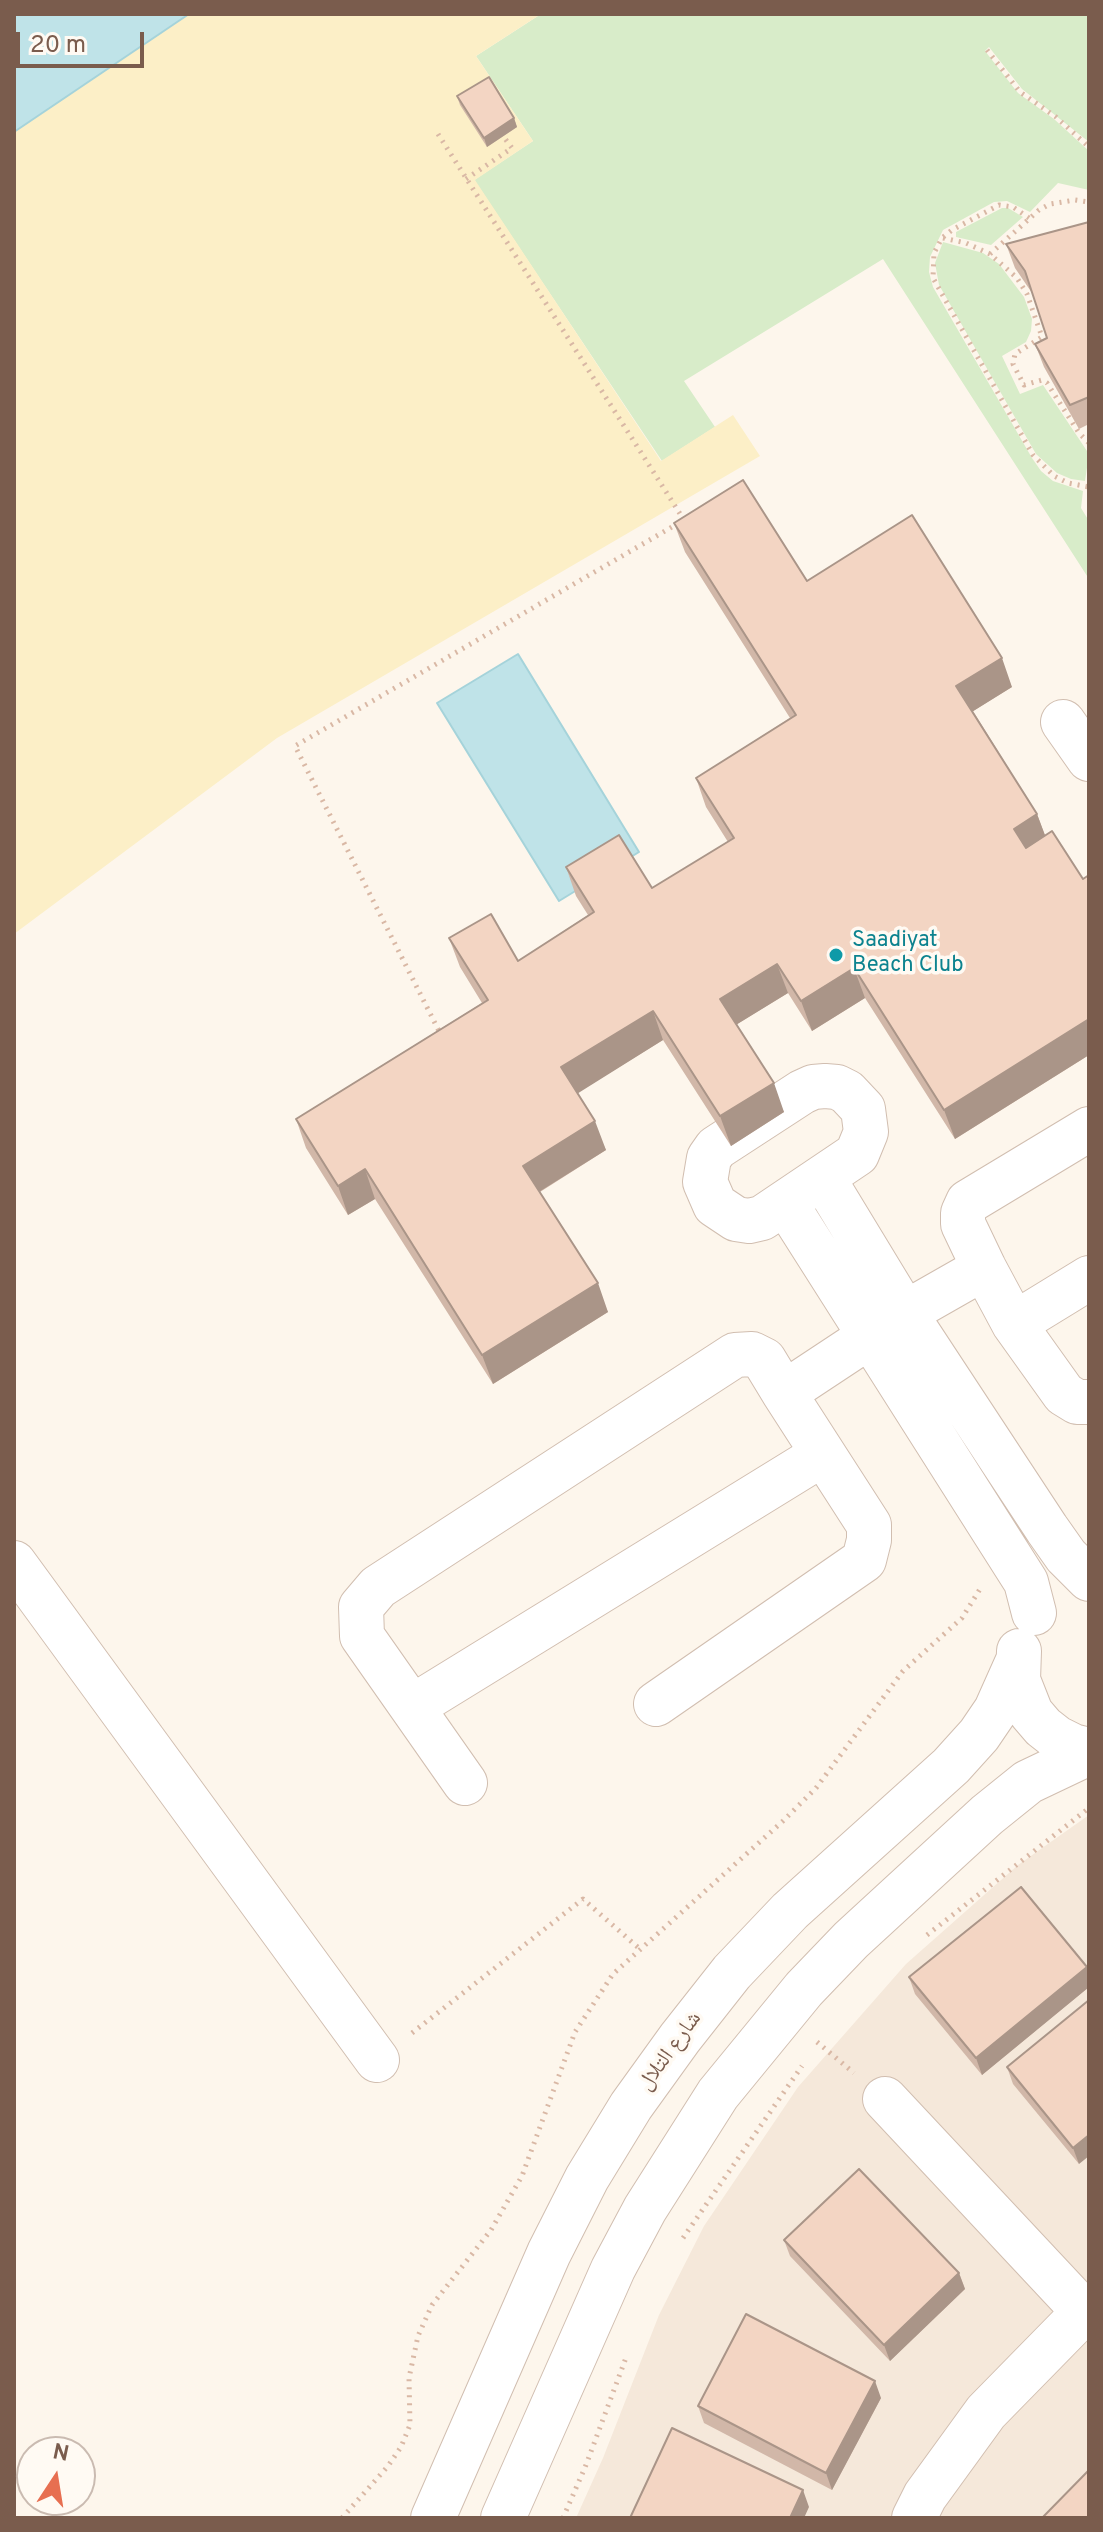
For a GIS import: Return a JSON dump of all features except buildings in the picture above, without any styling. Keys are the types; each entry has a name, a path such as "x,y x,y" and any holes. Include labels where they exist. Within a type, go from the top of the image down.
{"street":[{"path":"1063,722 1089,759"},
{"path":"813,1087 837,1087 863,1109 866,1132 857,1154 786,1204 762,1218 749,1221 725,1213 708,1195 705,1182 709,1158 727,1140 802,1092 813,1087"},
{"path":"1089,1129 968,1202 963,1213 963,1224 1014,1324 1064,1394 1077,1402 1089,1402"},
{"path":"786,1204 888,1325 1066,1556 1089,1580 1060,1592 1034,1613 1026,1582 888,1325 823,1178"},
{"path":"784,1393 888,1325 984,1268"},
{"path":"1014,1324 1089,1278"},
{"path":"465,1783 362,1636 361,1607 378,1587 735,1355 752,1354 764,1360 869,1525 864,1560 656,1704"},
{"path":"412,1707 823,1454"},
{"path":"14,1563 377,2060"},
{"name":"شارع التلال","path":"433,2518 549,2253 587,2178 631,2106 732,1972 790,1911 951,1766 979,1735 996,1710 1017,1663 1025,1628 1034,1613"},
{"path":"1017,1663 1023,1697 1031,1713 1057,1738 1089,1752"},
{"path":"503,2518 613,2269 645,2209 718,2094 813,1979 851,1940 987,1815 1028,1782 1089,1752"},
{"path":"885,2099 1087,2315 986,2412 925,2496 914,2518"}],"path":[{"path":"987,50 1020,92 1056,117 1089,147"},
{"path":"438,134 684,520 295,746 445,1043"},
{"path":"466,179 512,148 503,136"},
{"path":"990,254 1029,218 1050,204 1088,201"},
{"path":"1029,218 1013,207 999,205 952,230 942,238 934,253 933,278 1033,455 1054,476 1068,483 1089,487"},
{"path":"942,238 966,243 990,254 1004,264 1027,294 1042,335 1041,340 1013,357 1013,364 1022,383 1029,385 1045,381 1089,443"},
{"path":"925,1936 1089,1808"},
{"path":"377,2060 583,1899 641,1950"},
{"path":"811,2052 825,2033"},
{"path":"675,2251 804,2063"},
{"path":"563,2518 630,2347"}],"shaded area":[{"path":"1089,1815 1089,2518 576,2518 659,2315 704,2226 798,2087 906,1964 1018,1865"}],"green space":[{"path":"541,14 1089,14 1089,142 1022,89 989,47 985,51 1018,93 1054,119 1089,151 1089,190 1058,183 1030,212 1007,201 994,202 943,230 930,257 929,272 933,287 1041,471 1053,481 1083,491 1081,508 1089,521 1089,579 883,259 684,381 715,427 662,461 474,180 533,141 476,56"},
{"path":"1002,208 1023,217 991,245 956,237 956,232"},
{"path":"943,242 983,253 999,264 1024,297 1032,319 1031,331 1026,342 1002,356 1020,394 1043,385 1089,454 1085,481 1057,473 1036,454 939,285 935,263"}],"sand":[{"path":"189,14 541,14 476,56 533,141 475,180 661,461 733,415 760,456 277,738 14,934 14,132"}],"water":[{"path":"14,14 189,14 14,132"},
{"path":"518,654 639,852 559,901 437,703"}],"place":[{"name":"Saadiyat Beach Club","path":"836,955"}]}
